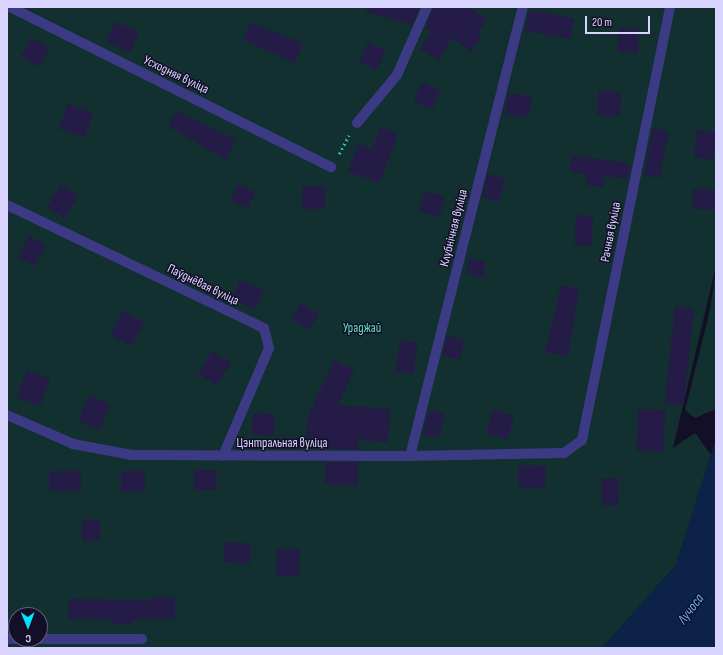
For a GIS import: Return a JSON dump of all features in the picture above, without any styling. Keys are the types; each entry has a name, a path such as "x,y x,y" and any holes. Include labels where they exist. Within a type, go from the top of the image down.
{"lane":[{"name":"Усходняя вуліца","path":"10,7 331,167"},
{"path":"357,123 397,75 427,7"},
{"name":"Клубнічная вуліца","path":"410,456 523,7"},
{"name":"Рачная вуліца","path":"564,452 582,440 670,7"},
{"name":"Паўднёвая вуліца","path":"7,205 264,328 269,348 223,456"},
{"name":"Цэнтральная вуліца","path":"7,415 73,444 132,455 410,456 564,452"},
{"path":"48,639 142,639"}],"path":[{"path":"331,167 357,123"}],"green space":[{"name":"Ураджай","path":"7,7 716,7 716,266 673,448 695,433 711,455 676,565 602,648 7,648"},
{"path":"716,269 716,409 695,418 685,410 710,310"}],"water":[{"name":"Лучоса","path":"716,439 716,648 602,648 676,565"}],"building":[{"path":"367,7 420,7 412,25 366,12"},
{"path":"433,7 469,7 487,20 477,33 482,37 471,52 452,38 439,60 420,49 431,31 425,29"},
{"path":"529,10 574,19 570,39 525,31"},
{"path":"115,22 139,32 130,52 106,42"},
{"path":"251,23 303,43 295,63 243,40"},
{"path":"619,28 639,29 638,53 618,52"},
{"path":"31,38 49,48 39,67 21,56"},
{"path":"368,42 386,51 376,70 358,61"},
{"path":"422,82 440,90 432,109 413,101"},
{"path":"598,91 621,92 620,116 597,115"},
{"path":"508,93 532,97 528,117 505,114"},
{"path":"68,104 93,113 84,138 59,128"},
{"path":"177,111 236,140 226,160 168,126"},
{"path":"381,127 398,134 379,183 348,172 358,144 372,149"},
{"path":"653,128 669,131 660,178 644,175"},
{"path":"697,130 716,132 713,160 694,158"},
{"path":"572,155 631,164 628,179 605,176 603,187 586,185 587,174 570,172"},
{"path":"488,174 505,179 499,202 481,197"},
{"path":"238,184 255,192 248,208 230,200"},
{"path":"60,185 78,195 66,218 47,208"},
{"path":"302,186 325,186 325,209 302,209"},
{"path":"693,189 716,190 715,210 692,209"},
{"path":"425,191 445,197 439,217 419,211"},
{"path":"576,215 593,216 591,246 574,245"},
{"path":"29,236 46,245 35,266 18,257"},
{"path":"469,258 486,261 483,277 466,274"},
{"path":"240,280 264,290 256,309 232,299"},
{"path":"561,285 579,289 568,356 545,352"},
{"path":"300,304 319,314 310,330 292,320"},
{"path":"675,306 694,308 684,405 665,403"},
{"path":"123,311 144,322 132,346 110,335"},
{"path":"447,336 465,340 460,360 443,355"},
{"path":"400,340 418,343 413,374 395,372"},
{"path":"212,351 231,362 218,385 198,374"},
{"path":"334,360 354,370 338,405 390,409 388,442 357,440 358,449 325,449 325,440 306,437 308,416"},
{"path":"27,370 50,379 40,406 17,397"},
{"path":"89,396 110,405 100,430 78,421"},
{"path":"638,409 665,410 664,452 637,451"},
{"path":"429,410 445,414 438,438 423,434"},
{"path":"493,410 514,416 508,439 486,433"},
{"path":"253,413 275,414 274,436 252,435"},
{"path":"325,462 358,462 358,485 325,485"},
{"path":"519,465 546,466 545,488 518,487"},
{"path":"194,470 216,470 216,490 194,490"},
{"path":"49,471 81,471 81,491 49,491"},
{"path":"121,471 145,471 145,492 121,492"},
{"path":"618,478 619,505 602,506 601,479"},
{"path":"82,520 100,520 100,541 82,541"},
{"path":"225,542 251,544 250,564 224,562"},
{"path":"277,549 300,550 299,577 276,576"},
{"path":"153,597 175,597 175,619 132,619 132,625 113,624 113,620 68,619 69,599 153,600"}]}
